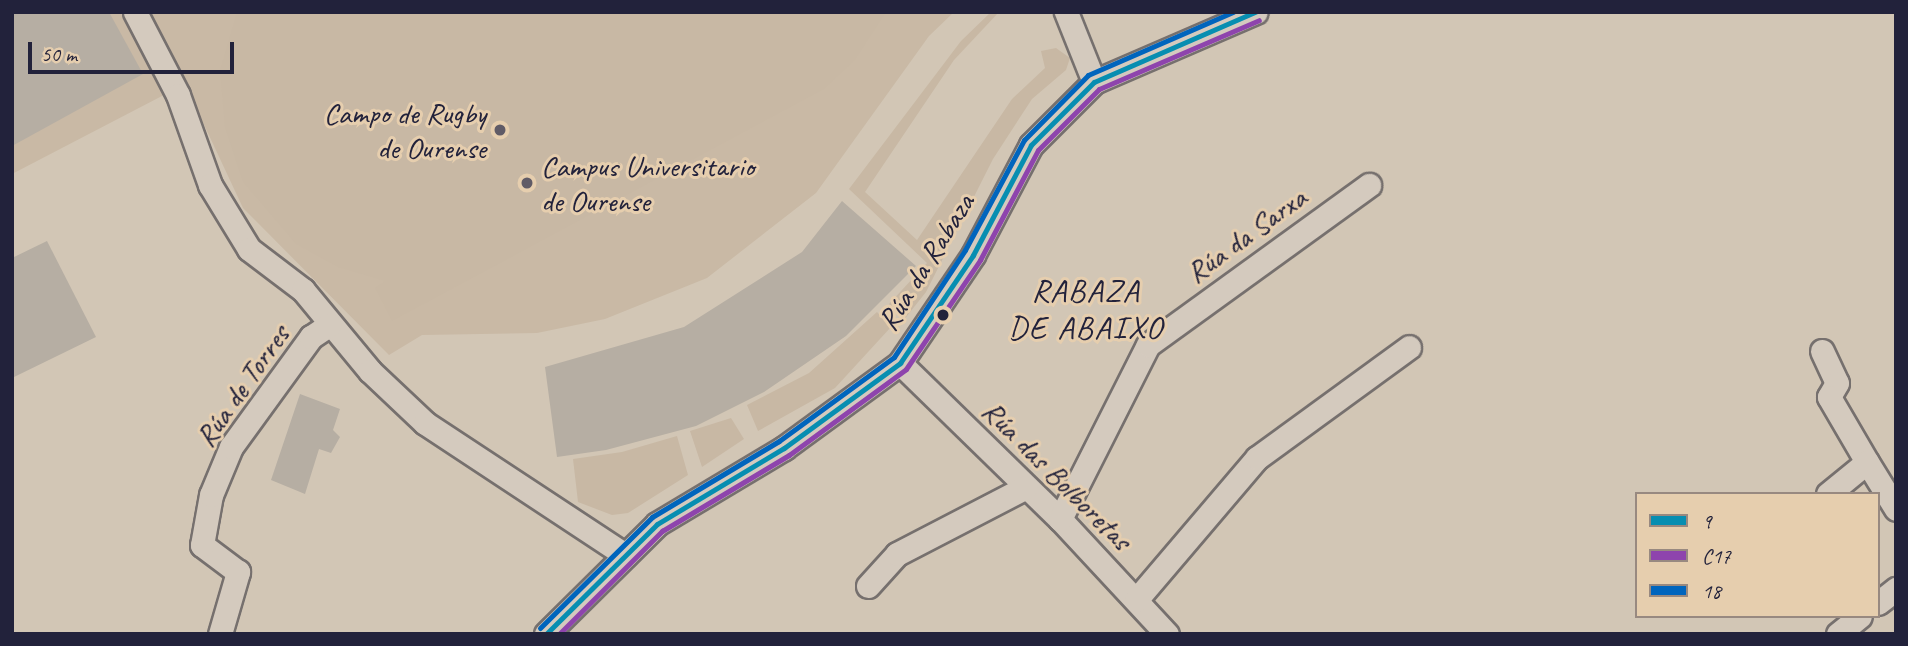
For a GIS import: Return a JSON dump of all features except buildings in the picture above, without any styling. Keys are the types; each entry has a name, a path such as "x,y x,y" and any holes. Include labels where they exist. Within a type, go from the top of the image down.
{"street":[{"path":"135,12 178,95 210,185 249,249 303,290 329,325 425,423 625,555"},
{"path":"1066,12 1094,82"},
{"name":"Rúa da Rabaza","path":"547,634 657,524 784,449 900,363 973,255 1031,145 1094,82 1256,12"},
{"name":"Rúa da Sarxa","path":"1060,519 1148,345 1369,185"},
{"name":"Rúa de Torres","path":"220,634 238,572 202,545 211,495 231,447 311,337 329,325"},
{"path":"1136,600 1257,458 1409,347"},
{"path":"1822,351 1837,383 1829,397 1896,509"},
{"name":"Rúa das Bolboretas","path":"900,363 1060,519 1167,634"},
{"path":"1830,492 1867,462"},
{"path":"868,586 897,554 1026,487"},
{"path":"1880,601 1896,589"},
{"path":"1838,634 1858,618"}],"shaded area":[{"name":"Campus Universitario de Ourense","path":"12,12 954,12 929,36 816,193 707,278 605,319 537,333 422,335 389,355 243,208 185,84 12,174"},
{"name":"Campus Universitario de Ourense","path":"237,12 886,12 855,60 824,89 392,321 375,288 385,281 338,267 296,244 243,182 225,127 220,70"},
{"path":"991,12 999,12 954,60 865,192 917,240 1012,99 1045,68 1041,51 1056,48 1070,58 1066,70 1032,99 993,159 926,292 903,321 889,304 927,263 849,189 961,41"},
{"path":"877,312 891,327 835,388 758,431 747,405 809,373"},
{"path":"731,418 744,439 702,467 690,431"},
{"path":"677,436 688,475 628,513 612,515 578,502 573,459 622,452"}],"transit line":[{"name":"18","path":"540,628 652,517 779,441 894,357 965,250 1024,140 1088,75 1233,12"},
{"name":"9","path":"546,634 657,524 784,448 900,363 973,255 1031,145 1094,82 1255,12"},
{"name":"C17","path":"559,634 662,531 789,455 906,369 980,260 1038,150 1099,89 1259,20"}],"place":[{"name":"Campo de Rugby de Ourense","path":"500,130"},
{"name":"Campus Universitario de Ourense","path":"527,183"}],"district":[{"name":"RABAZA DE ABAIXO","path":"1086,310"}]}
